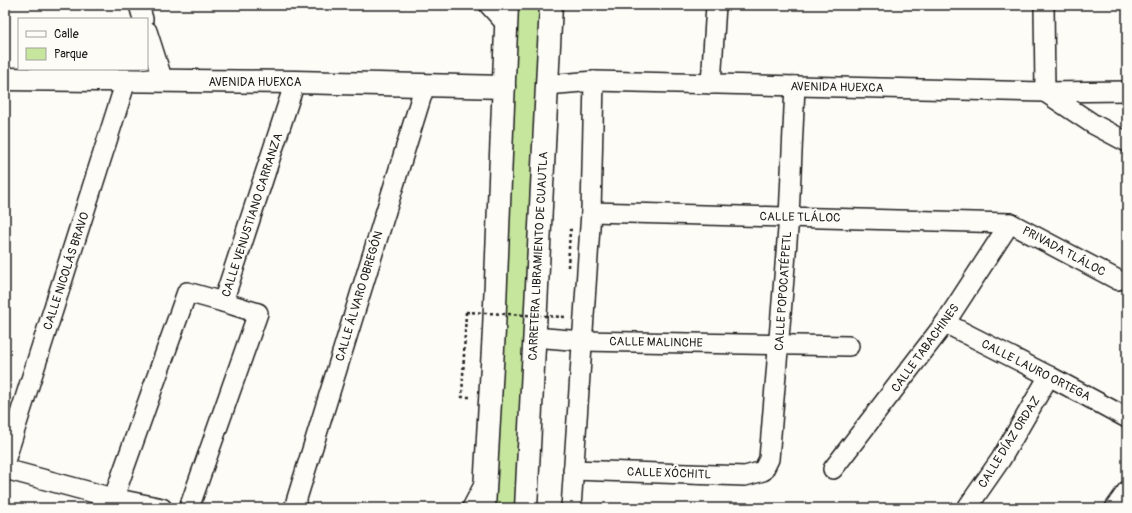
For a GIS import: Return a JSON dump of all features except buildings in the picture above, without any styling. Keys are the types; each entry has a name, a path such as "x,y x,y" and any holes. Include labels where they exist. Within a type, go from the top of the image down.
{"main road":[{"name":"CARRETERA LIBRAMIENTO DE CUAUTLA","path":"526,508 551,5"},
{"path":"484,508 494,330 507,15"},
{"name":"AVENIDA HUEXCA","path":"5,79 295,82 504,87"}],"street":[{"path":"139,5 143,18"},
{"path":"489,5 507,15"},
{"path":"711,84 716,5"},
{"path":"1044,5 1046,92 1093,124 1127,142"},
{"path":"148,34 163,81"},
{"name":"CALLE NICOLÁS BRAVO","path":"5,461 126,81"},
{"path":"571,508 591,212 594,81"},
{"name":"AVENIDA HUEXCA","path":"547,85 594,81 1046,92 1127,91"},
{"name":"CALLE VENUSTIANO CARRANZA","path":"189,508 258,313 223,302 295,82"},
{"name":"CALLE ÁLVARO OBREGÓN","path":"294,508 425,85"},
{"name":"CALLE POPOCATÉPETL","path":"763,471 769,458 779,345 795,86"},
{"name":"CALLE TLÁLOC","path":"591,212 1010,223"},
{"name":"PRIVADA TLÁLOC","path":"1010,223 1118,280"},
{"name":"CALLE TABACHINES","path":"834,469 945,323 1010,223"},
{"path":"112,503 187,292 223,302"},
{"name":"CALLE LAURO ORTEGA","path":"945,323 1050,376 1127,418"},
{"name":"CALLE MALINCHE","path":"534,337 582,341 849,346"},
{"name":"CALLE DÍAZ ORDAZ","path":"967,508 1001,458 1050,376"},
{"path":"5,469 112,503 162,508"},
{"name":"CALLE XÓCHITL","path":"573,470 746,476 763,471"},
{"path":"472,508 485,483"},
{"path":"1115,508 1127,491"}],"path":[{"path":"475,397 462,396 466,312 565,317"}],"green space":[{"path":"506,5 551,5 526,508 484,508"}]}
